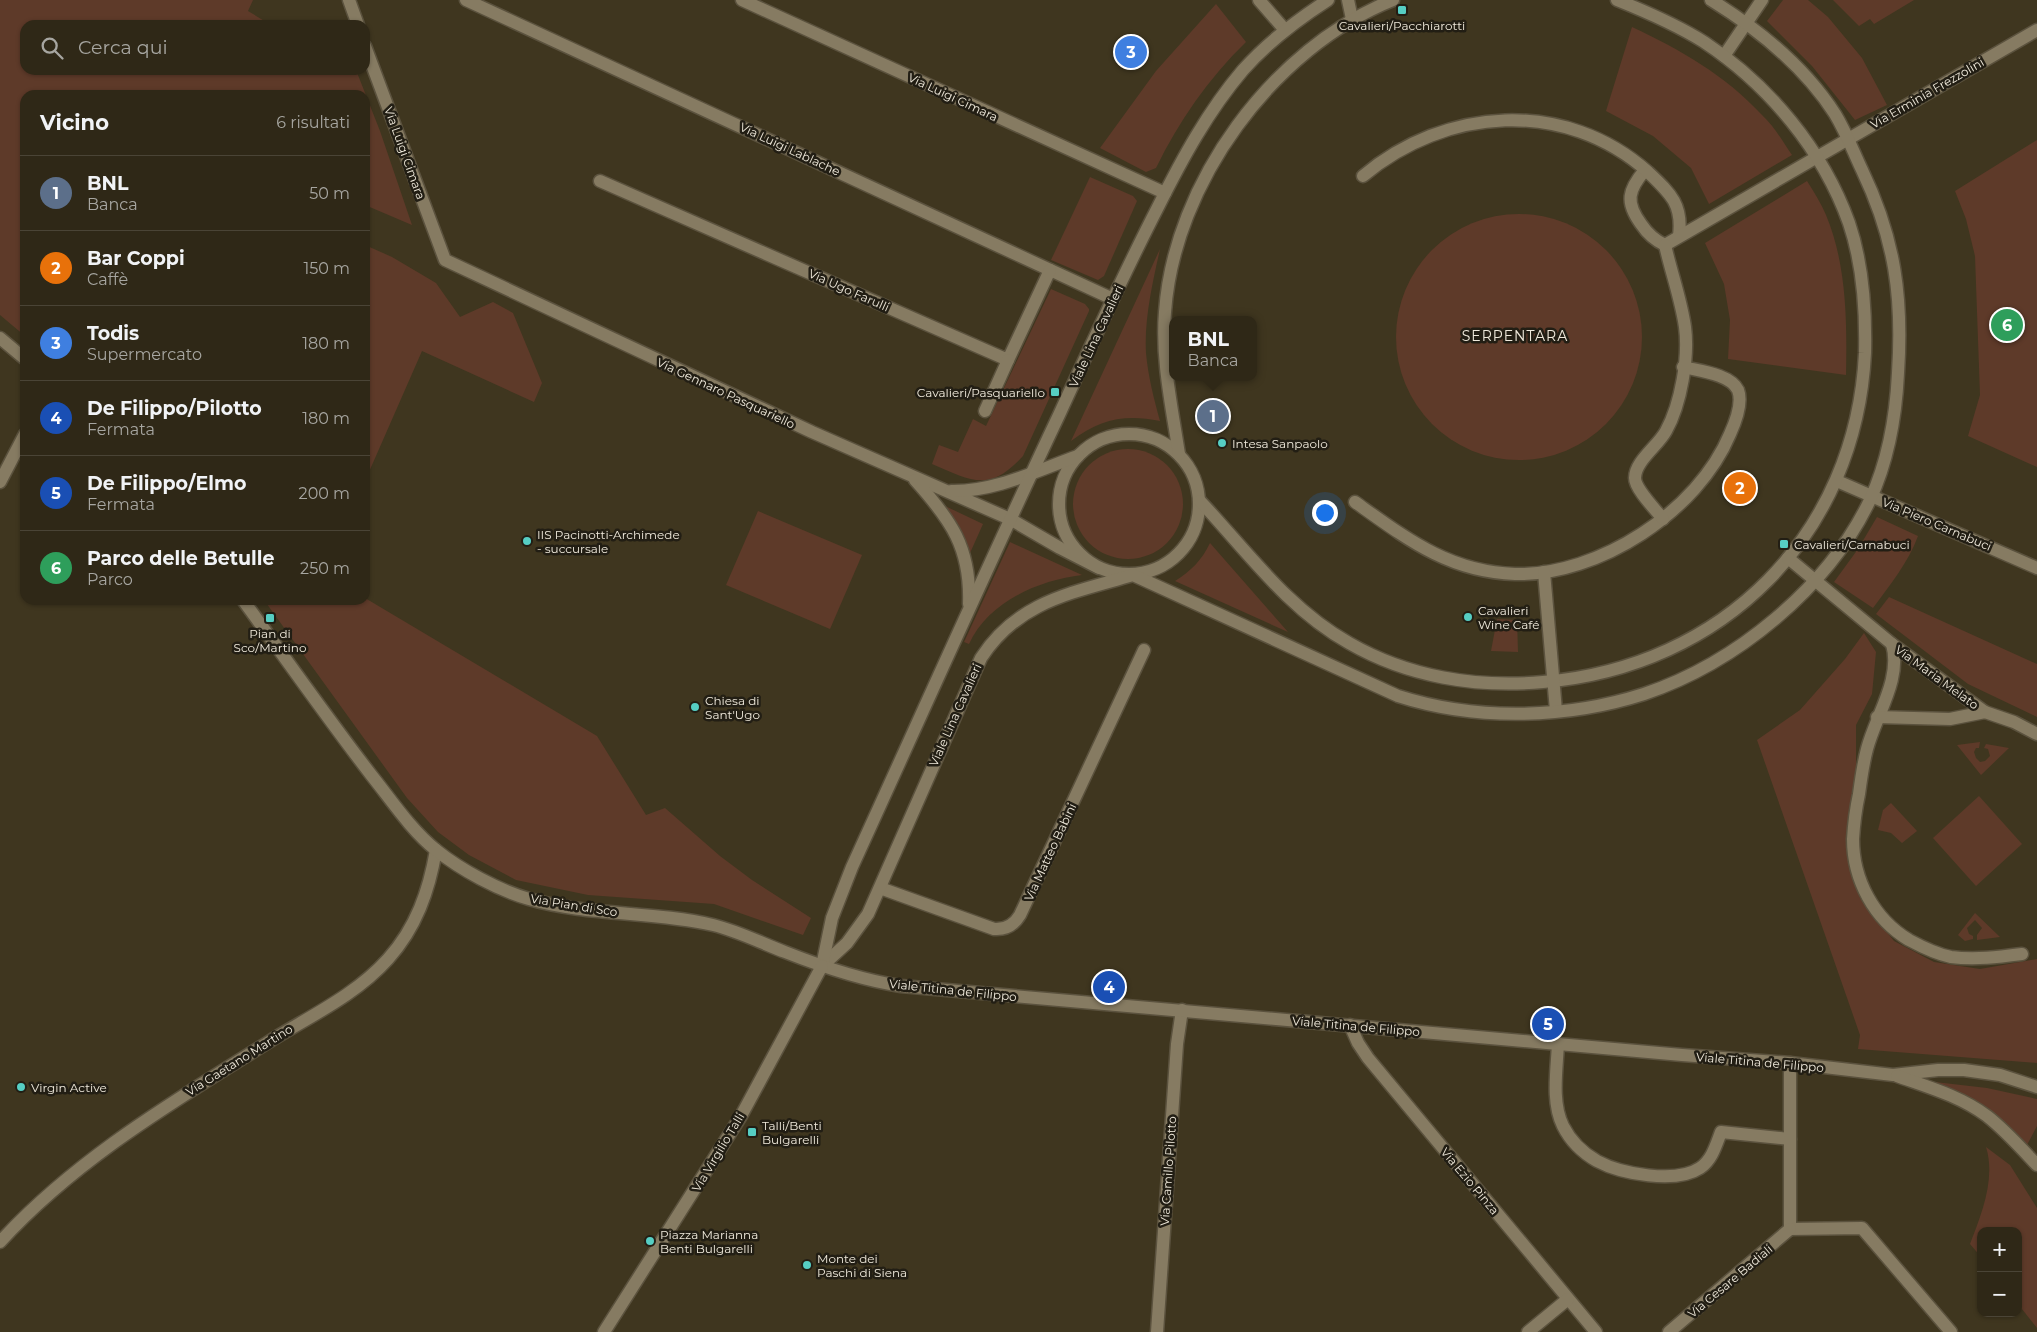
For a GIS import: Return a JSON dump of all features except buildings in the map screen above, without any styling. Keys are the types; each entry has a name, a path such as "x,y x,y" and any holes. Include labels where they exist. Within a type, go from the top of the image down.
{"street":[{"name":"Via Luigi Lablache","path":"466,0 1113,299"},
{"name":"Via Luigi Cimara","path":"742,0 1165,193"},
{"path":"1259,0 1285,30"},
{"name":"Viale Lina Cavalieri","path":"822,966 830,925 838,899 1010,519 1165,193 1201,128 1230,86 1252,60 1285,30 1328,0"},
{"path":"1348,0 1352,19"},
{"path":"1169,380 1166,358 1165,313 1173,264 1188,214 1217,157 1266,91 1307,51 1352,19 1393,0"},
{"path":"1200,501 1294,603 1327,630 1370,654 1421,673 1453,680 1503,684 1554,681 1597,675 1633,665 1688,641 1737,607 1788,558 1816,519 1837,481 1858,412 1864,365 1864,314 1859,265 1849,222 1816,157 1779,107 1724,56 1674,25 1617,0"},
{"path":"1133,575 1160,568 1181,551 1196,528 1200,501 1194,476 1179,454 1168,445 1156,439 1128,434 1101,439 1089,446 1078,456 1063,478 1059,497 1063,530 1074,547 1088,562 1110,572 1133,575 1398,696 1427,705 1461,711 1503,713 1583,708 1624,699 1664,686 1718,658 1776,618 1815,582 1844,545 1872,496 1884,461 1898,388 1900,309 1897,276 1885,227 1870,186 1834,113 1815,88 1783,53 1746,23 1710,0"},
{"path":"1724,56 1762,0"},
{"path":"352,3 357,20"},
{"name":"Via Erminia Frezzolini","path":"1665,245 2037,30"},
{"name":"Via Luigi Cimara","path":"370,59 445,260"},
{"path":"1363,176 1388,157 1433,134 1462,125 1496,120 1539,122 1575,131 1613,148 1645,170 1667,191 1677,206 1680,219 1679,236"},
{"path":"1645,170 1634,186 1630,203 1633,213 1648,233 1665,245 1685,328 1683,367 1678,400 1661,441 1638,466 1635,478 1639,489 1663,519"},
{"name":"Via Ugo Farulli","path":"600,181 1008,360"},
{"name":"Via Gennaro Pasquariello","path":"445,260 812,432 1010,519 1099,568"},
{"path":"985,411 1050,270"},
{"path":"0,338 20,355"},
{"path":"1355,502 1416,544 1449,561 1486,571 1515,574 1544,572 1606,553 1633,539 1663,519 1688,497 1710,471 1728,441 1738,409 1739,394 1734,385 1721,377 1683,367"},
{"path":"1169,381 1179,454"},
{"path":"0,482 20,444"},
{"path":"945,490 984,488 1078,456"},
{"path":"914,478 931,497 958,538 968,570 969,610"},
{"name":"Via Piero Carnabuci","path":"1837,481 2037,568"},
{"name":"Via Maria Melato","path":"1788,558 1892,644 1985,712 2014,722 2037,734"},
{"path":"1544,572 1556,711"},
{"name":"Viale Lina Cavalieri","path":"822,966 857,932 868,914 976,667 988,647 1007,627 1038,605 1070,592 1133,575"},
{"name":"Via Pian di Sco","path":"247,605 397,808 436,850 493,885 530,899 586,908 681,918 708,924 733,931 822,966"},
{"name":"Via Maria Melato","path":"1892,644 1893,671 1864,763 1853,840 1856,865 1868,899 1893,929 1916,944 1938,953 1953,957 1984,958 2022,954"},
{"name":"Via Matteo Babini","path":"880,888 994,929 1005,929 1013,924 1020,915 1144,650"},
{"path":"1877,717 1942,719 1985,712"},
{"name":"Via Gaetano Martino","path":"0,1242 63,1182 143,1121 337,1000 374,974 400,945 417,917 432,874 436,850"},
{"name":"Viale Titina de Filippo","path":"822,966 872,981 901,986 1790,1063 1893,1074 1964,1070 2000,1075 2037,1087"},
{"name":"Via Virgilio Talli","path":"604,1332 741,1116 822,966"},
{"name":"Via Camillo Pilotto","path":"1157,1332 1177,1044 1182,1010"},
{"name":"Via Ezio Pinza","path":"1350,1025 1358,1044 1368,1058 1596,1332"},
{"path":"1558,1043 1557,1104 1560,1120 1565,1131 1577,1146 1602,1163 1636,1173 1680,1176 1693,1172 1704,1165 1712,1155 1721,1132 1790,1138"},
{"path":"1790,1063 1790,1229 1862,1228 1951,1332"},
{"name":"Viale Titina de Filippo","path":"1893,1074 1937,1090 1974,1108 2004,1130 2037,1165"},
{"name":"Via Cesare Badiali","path":"1669,1332 1790,1229"},
{"path":"1528,1332 1568,1299"}],"shaded area":[{"path":"0,0 253,0 248,11 263,20 20,20 20,75 358,75 364,90 20,90 20,332 0,315"},
{"path":"1783,0 1808,0 1828,17 1862,58 1887,105 1855,120 1812,66 1767,21"},
{"path":"1833,0 1914,0 1874,24 1870,19 1859,26"},
{"path":"1216,4 1246,42 1195,101 1174,134 1156,168 1146,172 1100,148 1156,71"},
{"path":"1632,27 1685,54 1733,88 1766,119 1792,155 1709,204 1691,168 1653,136 1606,111"},
{"path":"370,106 380,131 412,225 370,207"},
{"path":"2037,140 2037,467 1968,436 1980,395 1975,256 1966,219 1955,191"},
{"path":"1090,177 1133,196 1137,201 1104,276 1098,280 1051,260"},
{"path":"1807,181 1826,215 1838,254 1846,315 1846,375 1728,359 1730,320 1724,284 1705,243"},
{"path":"1531,214 1555,219 1577,228 1588,234 1606,250 1622,268 1633,290 1640,313 1642,337 1640,361 1633,384 1622,406 1606,424 1588,440 1555,455 1531,460 1507,460 1483,455 1450,440 1416,406 1405,384 1398,361 1396,325 1401,301 1416,268 1450,234 1472,223 1495,216"},
{"path":"370,247 392,257 436,283 460,317 493,302 513,313 542,383 534,402 422,351 370,470"},
{"path":"1160,249 1146,327 1146,353 1153,396 1160,421 1135,418 1113,420 1092,428 1071,441"},
{"path":"1051,289 1085,304 1089,311 1023,456 1011,468 1000,475 980,480 969,479 932,464 939,445 958,452 973,419 986,426"},
{"path":"1128,449 1149,453 1167,465 1179,483 1183,504 1179,525 1167,543 1149,555 1128,559 1107,555 1089,543 1077,525 1073,504 1077,483 1089,465 1107,453"},
{"path":"945,506 983,524 970,553 964,536"},
{"path":"758,511 862,555 830,629 726,585"},
{"path":"1877,517 1918,536 1904,565 1873,608 1834,582 1858,549"},
{"path":"1010,542 1082,575 1049,582 1016,596 989,616 969,644 964,642"},
{"path":"1210,543 1288,632 1175,581 1196,565"},
{"path":"1889,597 2037,664 2037,717 1968,684 1876,614"},
{"path":"370,601 597,736 646,815 665,808 720,856 752,880 811,918 803,935 714,904 588,895 516,880 469,855 438,832 407,798 268,605 370,605"},
{"path":"1497,619 1517,620 1518,652 1491,651"},
{"path":"1864,633 1876,652 1872,694 1856,725 1856,776 1846,846 1860,898 1894,941 1934,962 1980,969 2037,959 2037,1063 1858,1049 1860,1035 1757,740 1800,710 1845,659"},
{"path":"1980,742 1979,748 1976,748 1974,752 1980,762 1985,761 1990,756 1988,749 1984,748 1986,744 2009,748 1981,775 1957,745"},
{"path":"1979,796 2022,844 1976,886 1933,838"},
{"path":"1891,803 1917,831 1902,843 1891,833 1878,830 1883,810"},
{"path":"1975,913 2000,937 1977,940 1977,935 1982,928 1975,920 1967,928 1973,939 1965,941 1958,935"},
{"path":"1935,1082 1987,1088 2037,1099 2037,1126 2027,1145 1984,1110"},
{"path":"1986,1147 2010,1165 2037,1208 2037,1328 2022,1309 2022,1227 1977,1227 1977,1252 1970,1244 1986,1197 1989,1159"}],"place":[{"name":"Cavalieri/Pacchiarotti","path":"1402,10"},
{"name":"Todis","path":"1131,52"},
{"name":"Parco delle Betulle","path":"2007,325"},
{"name":"Cavalieri/Pasquariello","path":"1055,392"},
{"name":"BNL","path":"1213,416"},
{"name":"Intesa Sanpaolo","path":"1222,443"},
{"name":"Bar Coppi","path":"1740,488"},
{"name":"IIS Pacinotti-Archimede - succursale","path":"527,541"},
{"name":"Cavalieri/Carnabuci","path":"1784,544"},
{"name":"Cavalieri Wine Café","path":"1468,617"},
{"name":"Pian di Sco/Martino","path":"270,618"},
{"name":"Chiesa di Sant'Ugo","path":"695,707"},
{"name":"De Filippo/Pilotto","path":"1109,987"},
{"name":"De Filippo/Elmo","path":"1548,1024"},
{"name":"Virgin Active","path":"21,1087"},
{"name":"Talli/Benti Bulgarelli","path":"752,1132"},
{"name":"Piazza Marianna Benti Bulgarelli","path":"650,1241"},
{"name":"Monte dei Paschi di Siena","path":"807,1265"}],"district":[{"name":"SERPENTARA","path":"1515,336"}]}
